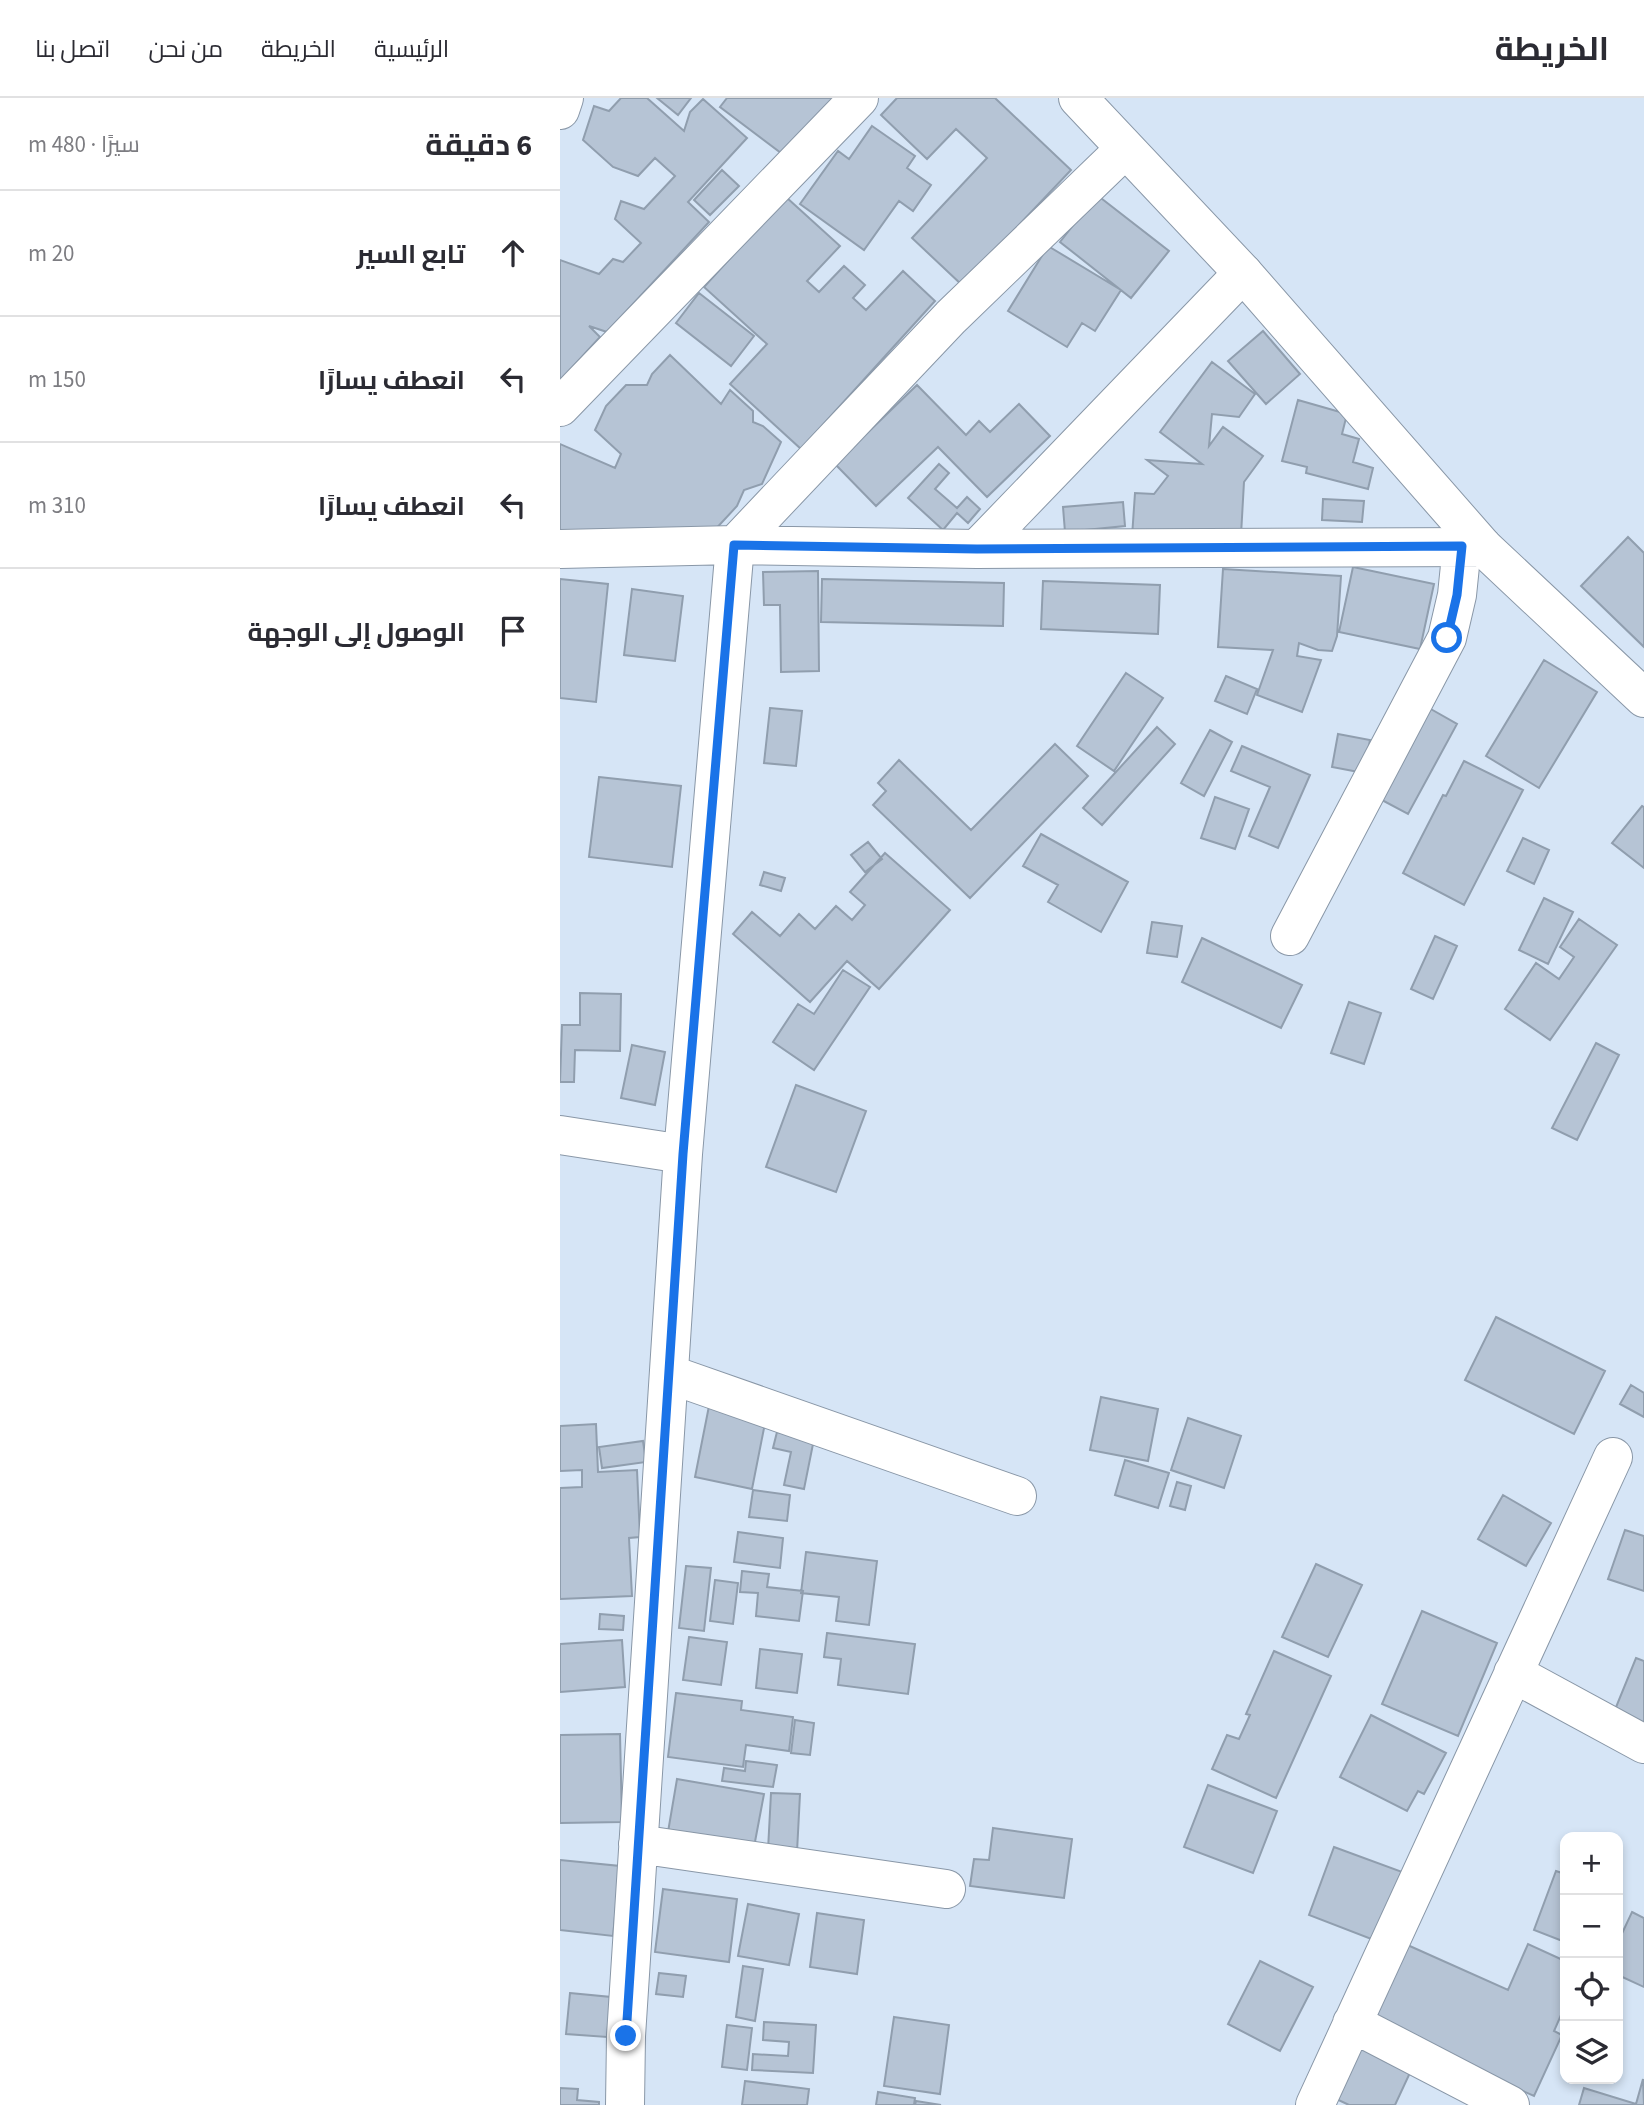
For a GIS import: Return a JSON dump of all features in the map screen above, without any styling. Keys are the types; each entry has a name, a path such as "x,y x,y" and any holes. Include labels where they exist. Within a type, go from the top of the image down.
{"street":[{"path":"560,110 564,98"},
{"path":"560,407 859,98"},
{"path":"1078,98 1243,272 1473,546 1644,698"},
{"path":"625,2105 626,2036 683,1154 734,545 951,317 1125,149"},
{"path":"977,549 1243,272"},
{"path":"560,549 734,545 977,549 1473,546"},
{"path":"1290,936 1447,638 1473,546"},
{"path":"560,1135 683,1154"},
{"path":"669,1374 1017,1496"},
{"path":"1315,2105 1613,1457"},
{"path":"1513,1673 1644,1744"},
{"path":"638,1844 946,1889"},
{"path":"1352,2023 1510,2105"}],"building":[{"path":"621,98 647,98 684,131 690,112 703,99 747,138 688,202 709,222 607,332 589,326 600,337 568,372 560,386 560,260 599,274 613,259 623,262 641,243 615,219 621,201 644,209 675,176 655,158 638,176 613,167 583,140 594,106 609,111"},
{"path":"657,98 691,98 678,115"},
{"path":"727,98 835,98 789,159 720,107"},
{"path":"897,98 995,98 1071,170 962,285 912,238 987,158 956,129 927,159 881,115"},
{"path":"872,126 915,156 907,168 931,185 913,211 899,201 864,250 800,204 838,151 849,159"},
{"path":"722,170 739,186 710,215 694,200"},
{"path":"1097,195 1169,251 1131,298 1060,242"},
{"path":"786,197 840,246 807,281 819,292 844,266 865,285 853,298 866,310 903,271 935,301 801,449 730,384 767,344 704,287"},
{"path":"1048,246 1121,290 1095,331 1082,323 1067,347 1008,311"},
{"path":"699,293 754,336 731,366 676,323"},
{"path":"1263,331 1300,374 1266,404 1228,361"},
{"path":"670,355 721,404 730,390 753,411 753,422 763,426 781,442 762,484 744,490 737,506 712,533 560,532 560,444 615,468 621,454 595,430 606,406 626,385 647,385 652,374"},
{"path":"1212,362 1255,394 1239,417 1212,414 1209,446 1223,427 1263,456 1244,482 1241,535 1132,537 1135,493 1154,494 1168,476 1147,460 1202,464 1160,432"},
{"path":"917,385 966,435 979,421 990,432 1019,404 1050,436 987,497 938,447 876,506 835,464"},
{"path":"1298,400 1347,414 1342,434 1359,439 1353,462 1373,468 1368,489 1306,473 1307,467 1282,461"},
{"path":"939,464 949,473 935,489 957,508 967,497 980,509 968,523 957,513 943,530 908,498"},
{"path":"1323,499 1364,501 1362,522 1322,520"},
{"path":"1123,502 1125,526 1065,532 1063,507"},
{"path":"1628,537 1644,553 1644,647 1581,586"},
{"path":"1353,567 1434,584 1420,649 1339,632"},
{"path":"1223,569 1341,576 1337,636 1332,651 1318,650 1299,643 1297,656 1321,660 1302,712 1257,695 1273,650 1218,647"},
{"path":"818,571 819,671 781,672 780,605 764,605 763,572"},
{"path":"560,579 608,584 596,702 560,698"},
{"path":"822,579 1004,583 1003,626 821,622"},
{"path":"1043,581 1160,585 1158,634 1041,629"},
{"path":"632,589 683,596 675,661 624,655"},
{"path":"1544,660 1597,692 1539,788 1486,756"},
{"path":"1126,673 1163,698 1114,771 1077,746"},
{"path":"1226,676 1257,689 1247,714 1215,701"},
{"path":"770,708 802,711 796,766 764,763"},
{"path":"1429,708 1457,724 1408,814 1380,799"},
{"path":"1157,727 1175,744 1102,825 1083,808"},
{"path":"1210,730 1232,742 1204,796 1181,783"},
{"path":"1338,734 1370,740 1364,773 1332,767"},
{"path":"1055,744 1088,776 970,898 873,805 886,791 878,783 899,760 971,830"},
{"path":"1242,746 1310,775 1278,848 1249,836 1270,787 1231,771"},
{"path":"1464,761 1523,790 1464,905 1403,873 1443,795 1446,796"},
{"path":"599,777 681,786 672,867 589,857"},
{"path":"1215,797 1249,809 1235,849 1201,838"},
{"path":"1642,806 1644,807 1644,868 1612,843"},
{"path":"1041,834 1128,882 1101,932 1048,902 1058,885 1023,866"},
{"path":"1523,838 1549,850 1534,884 1507,871"},
{"path":"868,842 882,859 865,872 851,855"},
{"path":"885,853 950,910 879,989 847,961 810,1002 733,934 752,912 780,936 799,914 815,929 836,906 852,920 865,905 850,892"},
{"path":"764,872 785,878 781,891 760,885"},
{"path":"1544,898 1573,912 1548,964 1519,950"},
{"path":"1579,919 1617,945 1550,1040 1505,1009 1536,963 1559,979 1574,957 1560,947"},
{"path":"1152,922 1182,926 1177,957 1147,953"},
{"path":"1435,936 1457,946 1433,999 1411,989"},
{"path":"1202,938 1302,985 1281,1028 1182,982"},
{"path":"843,970 870,987 814,1070 773,1042 798,1004 814,1014"},
{"path":"580,993 621,994 620,1051 575,1050 574,1082 560,1082 562,1025 580,1025"},
{"path":"1349,1002 1381,1013 1364,1064 1331,1053"},
{"path":"1596,1043 1619,1055 1577,1140 1552,1128"},
{"path":"632,1045 665,1052 655,1105 621,1098"},
{"path":"796,1085 866,1111 836,1192 766,1167"},
{"path":"1496,1317 1605,1371 1574,1434 1465,1380"},
{"path":"1631,1385 1644,1393 1644,1417 1620,1404"},
{"path":"1101,1397 1158,1409 1148,1461 1090,1450"},
{"path":"709,1406 766,1418 752,1489 695,1477"},
{"path":"1188,1418 1241,1436 1224,1488 1171,1470"},
{"path":"596,1424 598,1472 637,1470 640,1537 629,1538 632,1596 560,1599 560,1488 582,1487 582,1470 560,1471 560,1426"},
{"path":"777,1432 814,1439 804,1489 784,1485 791,1452 773,1448"},
{"path":"643,1441 646,1462 602,1468 599,1447"},
{"path":"1125,1460 1169,1473 1158,1508 1115,1495"},
{"path":"1177,1482 1191,1486 1185,1510 1170,1506"},
{"path":"753,1490 790,1495 787,1521 749,1517"},
{"path":"1503,1495 1551,1523 1526,1566 1478,1539"},
{"path":"1625,1530 1644,1536 1644,1591 1608,1579"},
{"path":"738,1532 783,1538 780,1568 734,1562"},
{"path":"806,1552 877,1561 869,1625 836,1621 839,1597 801,1593"},
{"path":"1316,1564 1362,1585 1328,1657 1282,1637"},
{"path":"686,1566 711,1568 704,1631 679,1628"},
{"path":"742,1571 769,1574 767,1587 803,1591 799,1621 756,1616 758,1593 740,1592"},
{"path":"715,1580 738,1583 733,1624 710,1621"},
{"path":"1422,1611 1497,1643 1458,1736 1382,1704"},
{"path":"600,1614 624,1616 623,1630 599,1629"},
{"path":"827,1633 915,1644 908,1694 838,1685 841,1659 824,1657"},
{"path":"689,1637 727,1642 721,1685 683,1680"},
{"path":"622,1640 625,1687 560,1692 560,1644"},
{"path":"760,1649 802,1654 797,1693 756,1688"},
{"path":"1274,1651 1331,1676 1276,1798 1212,1769 1227,1735 1239,1739 1250,1715 1246,1714"},
{"path":"1636,1658 1644,1661 1644,1730 1612,1717"},
{"path":"676,1693 742,1701 741,1710 793,1717 789,1751 746,1745 743,1767 668,1757"},
{"path":"1371,1715 1446,1753 1424,1794 1418,1791 1407,1811 1340,1777"},
{"path":"795,1720 814,1723 810,1755 791,1753"},
{"path":"620,1734 622,1822 560,1823 560,1735"},
{"path":"746,1761 777,1765 773,1787 722,1781 724,1768 745,1771"},
{"path":"677,1779 764,1794 754,1847 668,1832"},
{"path":"1208,1785 1277,1811 1253,1873 1184,1847"},
{"path":"771,1793 800,1794 797,1852 768,1850"},
{"path":"993,1828 1072,1839 1064,1898 970,1886 974,1859 989,1860"},
{"path":"1334,1847 1405,1873 1379,1942 1309,1915"},
{"path":"560,1860 620,1866 613,1936 560,1930"},
{"path":"1556,1871 1560,1872 1560,1940 1534,1930"},
{"path":"663,1889 737,1899 729,1962 655,1952"},
{"path":"748,1904 799,1914 789,1965 738,1956"},
{"path":"1632,1912 1644,1918 1644,1987 1623,1977 1623,1931"},
{"path":"817,1913 864,1920 857,1974 810,1967"},
{"path":"1403,1943 1508,1990 1528,1944 1560,1959 1560,2017 1554,2031 1560,2034 1560,2039 1534,2096 1367,2021"},
{"path":"1260,1961 1313,1987 1280,2051 1228,2024"},
{"path":"743,1966 763,1969 755,2021 736,2017"},
{"path":"659,1973 686,1976 683,1997 656,1994"},
{"path":"570,1993 611,1997 607,2037 566,2034"},
{"path":"894,2017 949,2025 940,2094 884,2086"},
{"path":"764,2022 816,2025 813,2073 752,2070 753,2054 788,2056 789,2042 763,2040"},
{"path":"727,2025 752,2028 747,2070 722,2067"},
{"path":"1360,2037 1415,2062 1395,2105 1349,2105 1332,2097"},
{"path":"1643,2079 1644,2105 1579,2105 1584,2088 1636,2104"},
{"path":"745,2081 809,2089 807,2105 742,2105"},
{"path":"560,2088 578,2089 577,2100 599,2102 599,2105 560,2105"},
{"path":"878,2092 915,2098 914,2105 876,2105"},
{"path":"916,2101 941,2105 915,2105"}],"route":[{"path":"626,2036 683,1154 734,545 977,549 1462,546 1457,595 1447,638"}]}
